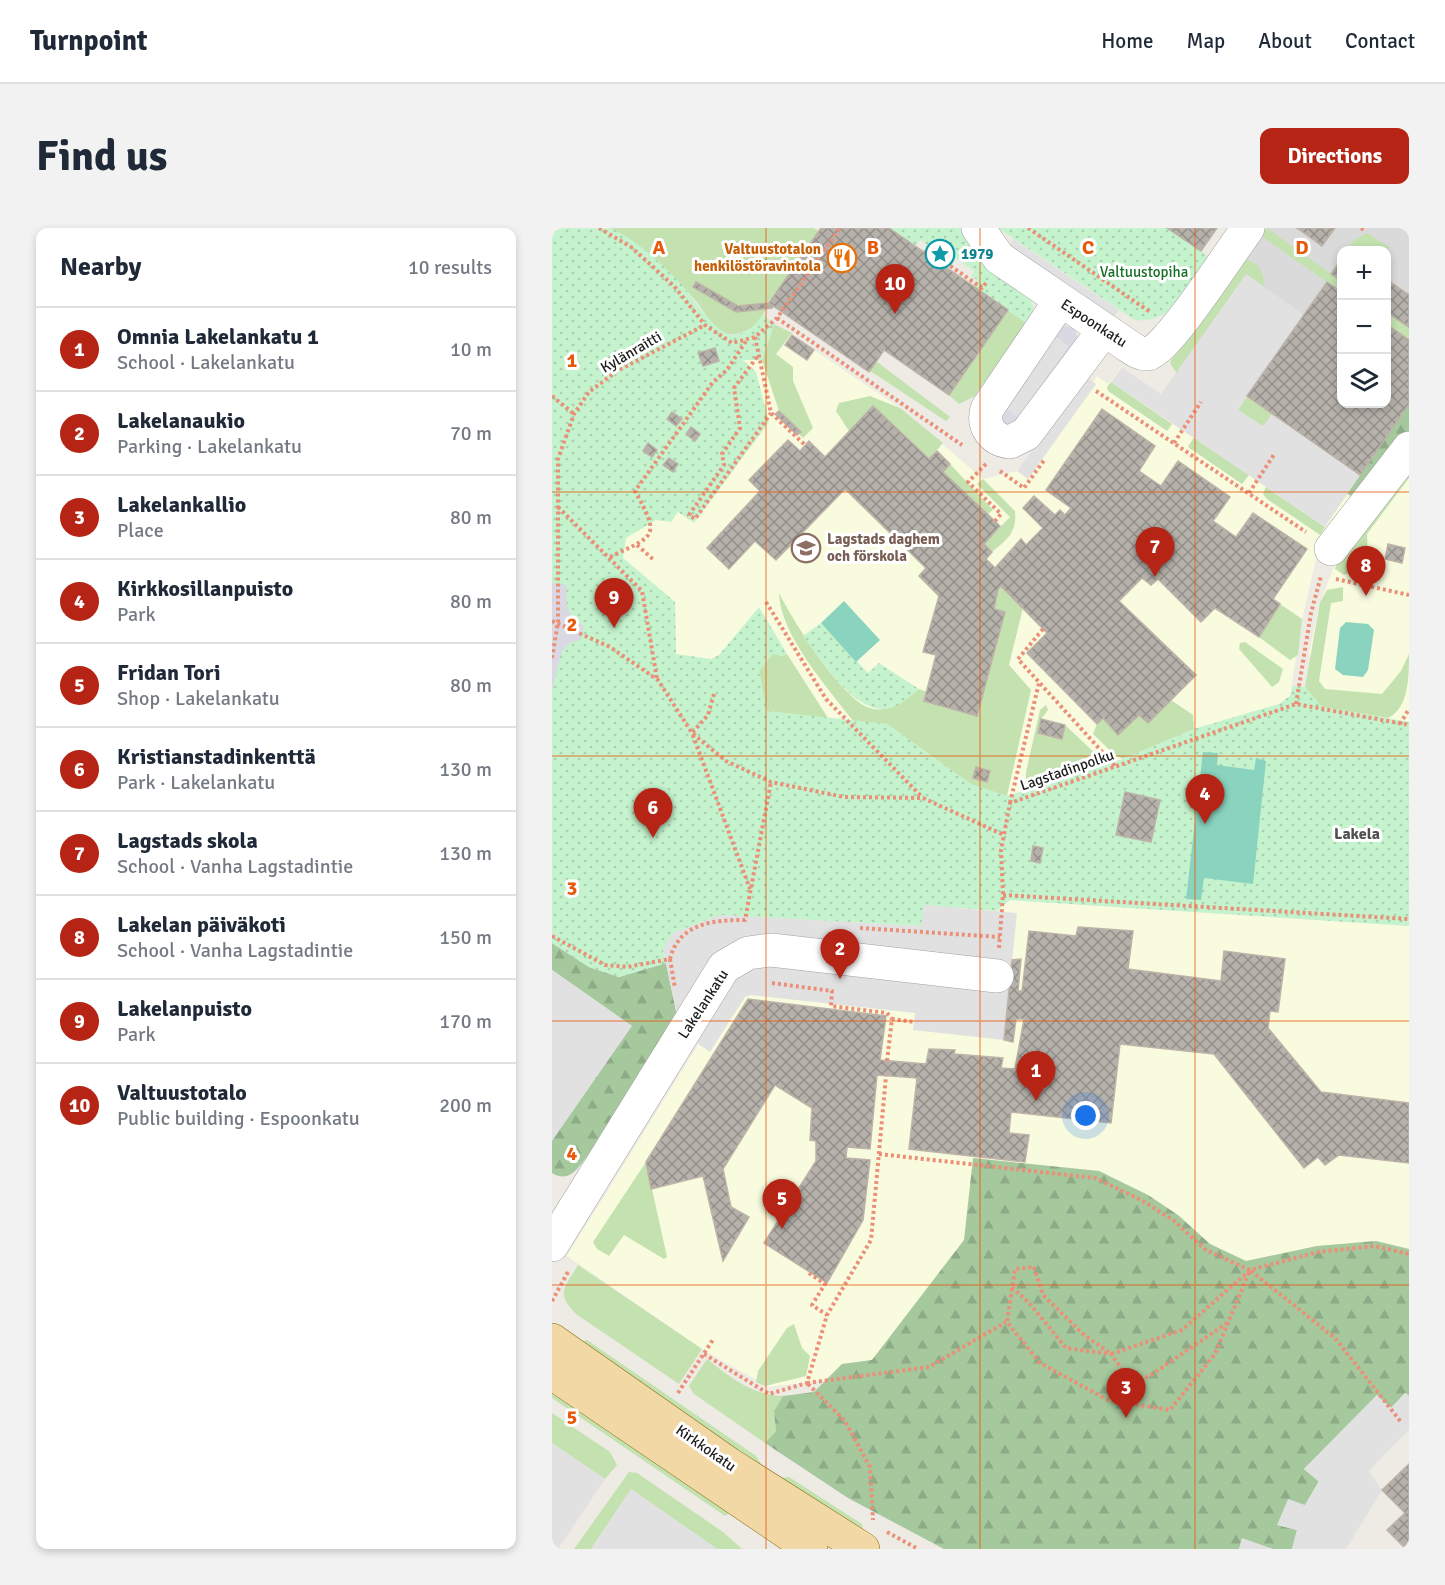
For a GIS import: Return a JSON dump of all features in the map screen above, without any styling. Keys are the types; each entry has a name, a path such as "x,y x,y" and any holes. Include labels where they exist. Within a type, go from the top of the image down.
{"main road":[{"name":"Kirkkokatu","path":"552,1340 729,1464 803,1541"},
{"name":"Kirkkokatu","path":"552,1373 803,1541 868,1536"}],"street":[{"name":"Espoonkatu","path":"978,228 999,258 1060,301 1141,353 1155,352 1182,322 1248,228"},
{"path":"1060,301 987,409 987,427 996,438 1010,442 1026,434 1104,330"},
{"path":"1326,563 1409,448"},
{"name":"Lakelankatu","path":"563,1253 724,967 748,953 771,950 997,976"}],"path":[{"path":"599,228 631,247 674,286 705,325 732,343 755,337 777,318 840,228"},
{"path":"1028,228 1150,312 1160,310"},
{"path":"925,253 928,247"},
{"path":"936,261 939,258 982,288 988,280"},
{"name":"Kylänraitti","path":"552,658 558,622 558,459 574,414 589,392 617,371 705,325"},
{"path":"755,337 757,357 771,413 805,446"},
{"path":"610,557 636,544 650,533 651,521 635,491 713,382 727,370 747,340"},
{"path":"757,357 734,388 740,428 722,454 724,465 689,515 695,519 771,413"},
{"path":"552,396 574,414"},
{"path":"1174,443 1201,402"},
{"path":"1249,493 1275,453"},
{"path":"987,462 968,482 1001,514 995,521"},
{"path":"558,506 642,591 658,680 692,733 750,890"},
{"path":"636,544 654,560"},
{"path":"1409,594 1326,563 1311,613 1296,704 1409,725"},
{"path":"766,602 826,699 923,798 1004,835"},
{"path":"552,621 610,647 658,680"},
{"path":"1043,629 1018,659 1115,766"},
{"path":"1010,803 1039,682"},
{"path":"692,733 708,715 714,694"},
{"name":"Lagstadinpolku","path":"997,976 1003,895 1001,850 1010,803 1296,704"},
{"path":"1400,724 1409,709"},
{"path":"692,733 726,761 771,782 844,797 923,798"},
{"path":"745,920 771,782"},
{"path":"1003,895 1409,919"},
{"path":"552,936 605,965 627,967 670,959 673,948 686,931 715,920 757,921"},
{"path":"849,927 1000,937"},
{"path":"762,982 832,991 831,1006 887,1013 892,1019 914,1022"},
{"path":"887,1061 892,1019"},
{"path":"807,1383 827,1315 872,1240 886,1076"},
{"path":"879,1154 1095,1178 1141,1200 1173,1220 1206,1250 1250,1270 1335,1338 1401,1422"},
{"path":"1012,1287 1031,1305 1066,1348 1111,1354 1182,1330 1250,1270 1318,1252 1375,1246 1409,1254"},
{"path":"552,1301 563,1253"},
{"path":"1230,1321 1148,1377 1129,1379 1111,1354 1083,1334 1043,1295 1034,1267 1015,1269 1006,1322 1040,1363 1107,1400 1170,1410 1215,1354 1230,1321 1250,1270"},
{"path":"809,1273 825,1284 812,1305 827,1315"},
{"path":"704,1354 769,1394 807,1383 929,1367 1006,1322"},
{"path":"677,1394 714,1338"},
{"path":"807,1383 845,1421 870,1467 868,1536"}],"shaded area":[{"path":"1266,228 1409,228 1409,441 1247,396 1252,389 1190,337"},
{"path":"1013,239 1119,310 1113,318 1008,247"},
{"path":"1246,274 1304,315 1238,410 1263,426 1273,413 1360,475 1325,527 1111,382 1122,367 1161,394"},
{"path":"774,324 792,333 900,408 983,479 1017,471 1085,376 1093,382 1097,376 1108,384 1122,367 1161,394 1194,349 1252,389 1247,396 1370,481 1317,555 1302,619 1290,696 1279,704 1194,729 1123,759 1007,796 972,785 887,724 742,708 676,654 675,602 623,558 590,449 723,359 762,360"},
{"path":"1063,325 1075,329 1079,342 1021,426 1004,429 999,411 1003,407 1018,417 1068,346 1053,334"},
{"path":"1053,334 1068,345 1018,418 1003,407"},
{"path":"1085,376 1096,384 1028,479 1017,471"},
{"path":"1409,463 1409,722 1322,707 1309,653 1320,602 1341,550"},
{"path":"552,583 566,585 567,605 571,615 584,627 580,640 571,642 562,651 552,690"},
{"path":"1010,900 1409,926 1409,1249 1376,1241 1317,1246 1246,1261 1210,1244 1178,1215 1148,1195 1099,1171 973,1158 965,1240 872,1360 842,1364 826,1380 769,1387 705,1351 567,1256 698,1045 676,1029 663,949"},
{"path":"924,905 1017,913 1004,1040 913,1030 915,1013 751,995 745,997 710,1052 676,1029 679,1025 663,949 673,933 720,915 921,926"},
{"path":"552,970 632,1026 552,1141"},
{"path":"1406,1393 1409,1396 1409,1429 1369,1471 1382,1490 1346,1549 1292,1549 1297,1530 1277,1525 1288,1499 1305,1505 1319,1482 1304,1469 1377,1395 1391,1408"},
{"path":"552,1443 605,1479 558,1549 552,1549"},
{"path":"631,1489 717,1549 591,1549"},
{"path":"1242,1538 1273,1549 1239,1549"}],"green space":[{"path":"552,228 612,229 620,233 639,245 666,269 724,333 736,335 746,332 763,314 774,324 762,360 743,360 756,372 769,422 694,523 678,512 671,522 656,520 626,538 623,558 675,602 676,654 711,659 719,655 759,607 787,654 782,656 773,654 759,671 767,711 887,724 971,784 1007,796 1123,759 1194,729 1279,704 1290,696 1293,686 1305,687 1322,707 1409,722 1409,926 1010,900 997,911 924,905 922,926 720,915 673,933 663,949 666,963 619,977 589,967 552,943"},
{"path":"610,228 813,228 819,231 755,326 732,334 719,329 667,271"},
{"path":"889,228 994,228 979,250 987,269 1030,298 1034,310 1026,323 974,287 977,280 971,276 974,271 943,249 939,253 920,240 915,246"},
{"name":"Valtuustopiha","path":"998,228 1167,228 1209,257 1180,301 1171,309 1149,320 1135,320"},
{"path":"1267,228 1337,278 1337,289 1261,236"},
{"path":"1367,233 1387,246 1350,246 1354,240"},
{"path":"1243,260 1253,262 1260,268 1265,287 1246,274 1177,374 1170,363 1171,360"},
{"path":"1008,310 1026,323 975,396 959,404 949,395"},
{"path":"1391,315 1409,327 1409,340 1391,327"},
{"path":"774,324 792,333 776,354 793,367 793,381 813,428 803,438 799,434 801,431 779,411 762,360"},
{"path":"848,340 950,417 946,421 840,351"},
{"path":"1111,382 1172,424 1167,431 1108,391 1107,387"},
{"path":"870,396 900,408 943,443 929,459 873,406 849,431 836,411 839,403"},
{"path":"1247,396 1273,413 1263,427 1238,410"},
{"path":"1409,404 1409,441 1351,496 1347,494"},
{"path":"1203,422 1197,440 1249,475 1242,484 1188,447"},
{"path":"1409,463 1409,478 1367,534 1368,557 1359,568 1344,575 1335,569 1341,550"},
{"path":"950,464 993,510 988,514 943,472"},
{"path":"983,479 1015,511 1013,530 992,552 984,544 1010,517 977,484"},
{"path":"1266,487 1325,527 1320,535 1267,499 1263,494"},
{"path":"1001,586 1023,608 1009,665 1031,690 1007,796 972,785 887,724 853,721 796,643 781,609 779,593 832,675 859,702 870,708 890,708 919,689 927,692 924,701 977,715 1005,613 994,609 998,589"},
{"path":"1343,587 1343,601 1331,603 1319,681 1325,689 1382,694 1401,671 1409,654 1408,682 1404,699 1395,713 1388,718 1322,707 1305,687 1320,602 1327,590"},
{"path":"844,601 880,640 856,662 821,623"},
{"path":"1280,604 1302,619 1298,655 1290,660 1259,637"},
{"path":"1346,622 1368,624 1374,630 1368,670 1363,677 1343,675 1335,669 1340,628"},
{"path":"821,623 868,673 879,663 919,689 888,709 871,707 860,701 838,682 803,636"},
{"path":"1245,642 1283,669 1279,682 1272,687 1239,649 1240,643"},
{"path":"773,653 782,656 787,654 828,718 766,711 759,671"},
{"path":"1171,700 1193,715 1194,729 1123,759 1116,756 1093,734 1097,724 1103,718 1118,735 1139,715 1148,723"},
{"path":"1046,705 1048,710 1041,719 1038,733 1062,739 1065,725 1099,757 1099,764 1094,769 1032,790 1026,786 1026,772 1040,710"},
{"path":"1203,752 1218,753 1217,765 1254,770 1256,758 1266,761 1253,884 1204,878 1201,900 1186,899"},
{"path":"552,943 589,967 619,977 666,963 679,1025 624,1111 577,1169 571,1174 562,1176 552,1173 552,1068 632,1026 552,970"},
{"path":"973,1158 1099,1171 1148,1195 1178,1215 1210,1244 1246,1261 1317,1246 1376,1241 1409,1249 1409,1396 1405,1393 1391,1408 1377,1395 1304,1469 1319,1481 1305,1505 1278,1525 1297,1530 1292,1549 1273,1549 1242,1539 1239,1549 944,1549 848,1498 765,1443 776,1431 774,1411 783,1396 814,1392 842,1364 872,1360 964,1240"},
{"path":"646,1162 667,1257 664,1259 624,1235 609,1256 597,1249 593,1242"},
{"path":"578,1265 702,1349 679,1384 576,1314 570,1307 564,1290"},
{"path":"794,1324 802,1348 810,1356 806,1376 765,1386 756,1382 758,1371 787,1328"},
{"path":"587,1340 756,1456 761,1464 757,1468 580,1342"},
{"path":"707,1359 733,1379 752,1389 783,1396 774,1411 776,1431 765,1443 694,1394 689,1386"},
{"path":"552,1389 733,1511 725,1516 552,1398"},
{"path":"552,1413 610,1452 617,1465 605,1479 552,1443"},
{"path":"629,1472 637,1473 723,1532 742,1549 717,1549 631,1489 591,1549 574,1549"},
{"path":"789,1477 862,1524 863,1533 777,1478"}],"building":[{"path":"821,228 889,228 1008,310 949,395 884,350 869,372 769,303"},
{"path":"1167,228 1217,228 1201,251"},
{"path":"1297,228 1335,228 1322,246"},
{"path":"1337,265 1337,278 1331,274"},
{"path":"696,282 738,306 769,303 773,306 772,308 736,312 693,287"},
{"path":"1327,282 1337,289 1337,408 1391,408 1391,327 1409,340 1409,404 1360,475 1247,396"},
{"path":"1391,282 1409,295 1409,327 1391,315"},
{"path":"792,335 814,350 807,360 785,345"},
{"path":"715,348 719,361 703,366 698,353"},
{"path":"873,406 929,459 937,451 950,464 943,472 1000,526 984,544 992,552 986,559 995,568 1021,539 1026,545 1043,528 1023,508 1034,496 1055,515 1060,510 1065,515 1071,508 1046,490 1102,409 1155,446 1139,471 1161,486 1178,461 1230,497 1213,521 1236,537 1253,513 1307,549 1273,599 1280,604 1259,637 1215,608 1201,622 1158,579 1151,585 1142,578 1119,601 1196,675 1148,723 1139,715 1118,735 1103,718 1097,724 1027,653 1047,633 1001,586 998,589 994,609 1005,612 977,716 924,701 936,655 923,652 939,596 919,576 926,568 845,489 776,560 755,541 729,569 707,548 760,491 749,480 788,440 800,451 809,441 825,457"},
{"path":"779,411 801,432 797,435 775,414"},
{"path":"672,412 682,419 676,426 667,419"},
{"path":"691,427 700,434 695,441 686,434"},
{"path":"648,443 657,450 652,457 643,451"},
{"path":"669,458 678,464 673,472 663,465"},
{"path":"1388,544 1405,548 1402,563 1385,559"},
{"path":"1041,719 1065,725 1062,739 1038,733"},
{"path":"976,767 990,771 987,782 973,778"},
{"path":"1125,792 1160,800 1151,842 1116,835"},
{"path":"1033,846 1043,848 1040,863 1031,861"},
{"path":"1078,927 1133,931 1128,969 1221,981 1224,951 1285,959 1278,1012 1270,1011 1268,1028 1321,1092 1409,1103 1409,1163 1339,1155 1325,1165 1318,1157 1304,1168 1214,1054 1120,1044 1111,1123 1011,1112 1009,1133 1029,1135 1025,1162 909,1149 917,1078 877,1075 870,1149 847,1147 846,1158 870,1160 863,1220 827,1283 764,1243 816,1161 816,1141 810,1140 812,1108 775,1085 723,1169 731,1207 749,1217 723,1261 703,1176 651,1189 646,1162 748,999 886,1016 880,1060 926,1064 929,1049 955,1050 954,1054 1003,1058 1001,1068 1015,1069 1024,1019 1016,1019 1013,1042 1004,1040 1012,960 1021,959 1018,991 1022,991 1029,931 1076,936"},
{"path":"1409,1464 1409,1549 1406,1549 1387,1530 1405,1513 1382,1490"}],"place":[{"name":"1979","path":"940,254"},
{"name":"Valtuustotalon henkilöstöravintola","path":"842,258"},
{"name":"Valtuustotalo","path":"895,314"},
{"name":"Lagstads daghem och förskola","path":"806,548"},
{"name":"Lagstads skola","path":"1155,577"},
{"name":"Lakelan päiväkoti","path":"1366,596"},
{"name":"Lakelanpuisto","path":"614,628"},
{"name":"Kirkkosillanpuisto","path":"1205,824"},
{"name":"Kristianstadinkenttä","path":"653,838"},
{"name":"Lakelanaukio","path":"840,979"},
{"name":"Omnia Lakelankatu 1","path":"1036,1101"},
{"name":"Fridan Tori","path":"782,1229"},
{"name":"Lakelankallio","path":"1126,1418"}],"district":[{"name":"Lakela","path":"1357,833"}]}
